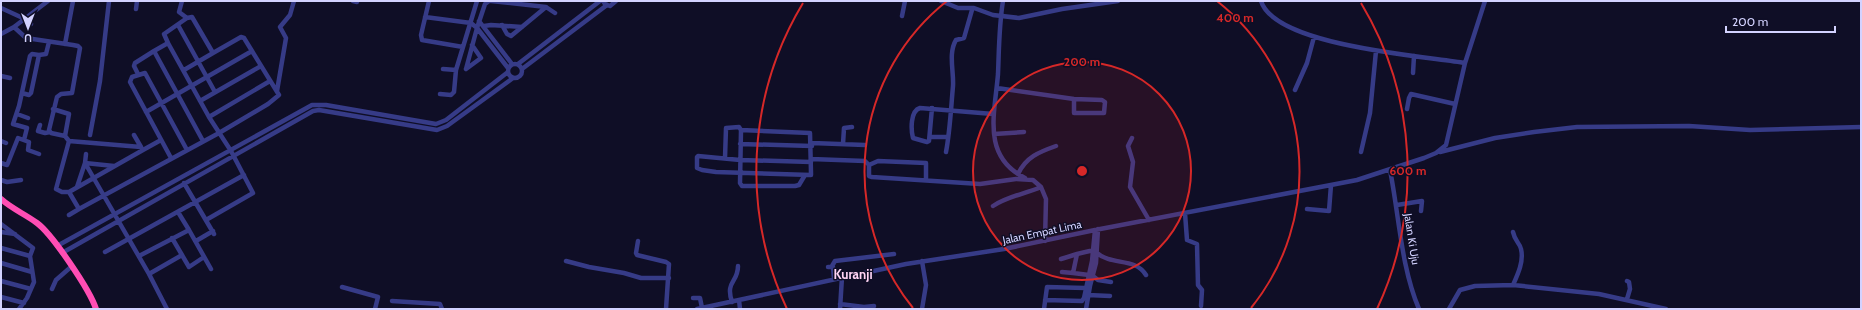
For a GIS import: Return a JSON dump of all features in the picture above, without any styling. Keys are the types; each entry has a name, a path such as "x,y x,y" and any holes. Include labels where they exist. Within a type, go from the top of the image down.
{"highway":[{"path":"1,199 17,212 37,223 50,236 72,266 92,298 96,309"}],"street":[{"path":"2,32 14,26 48,1"},
{"path":"65,44 73,1"},
{"path":"90,134 100,81 109,1"},
{"path":"136,9 137,1"},
{"path":"182,1 179,12 187,18 194,18 213,53"},
{"path":"69,215 219,133 277,98 279,95 277,91 286,38 280,27 290,15 294,1"},
{"path":"429,1 421,35 422,40 463,47"},
{"path":"440,94 452,95 454,92 456,70 477,1"},
{"path":"472,45 481,58 465,69 472,45 477,28 479,21 485,4 490,1 546,7 556,14"},
{"path":"57,246 114,216 312,105 319,104 436,124 441,123 509,68 518,64 602,1 607,5"},
{"path":"62,253 118,223 313,111 319,110 437,130 447,126 513,78 518,77 522,69 607,5 612,5 616,1"},
{"path":"902,16 905,1"},
{"path":"941,1 958,8 972,10 977,9 1000,16 1026,17 1062,9 1118,1"},
{"path":"1003,1 1000,16 997,88 993,114 995,142 1002,158 1010,169 1026,179 1036,182 1041,187 1046,204 1045,241"},
{"path":"1436,153 1446,145 1465,63 1485,1"},
{"path":"1263,2 1282,23 1314,37 1376,51 1465,63"},
{"path":"502,26 507,34 511,36 546,7"},
{"path":"1,8 31,24"},
{"path":"946,152 953,85 952,59 954,45 956,40 964,38 972,10"},
{"path":"425,17 471,23 486,34 503,58 513,78"},
{"path":"187,18 164,34 200,101 253,193 206,220"},
{"path":"479,21 484,26 486,34"},
{"path":"178,25 214,92"},
{"path":"14,26 24,38 78,46 80,50 72,93 58,94 53,109 50,132"},
{"path":"484,26 522,27"},
{"path":"184,70 241,37 244,38 277,91"},
{"path":"1295,90 1307,63 1314,37"},
{"path":"24,140 28,128 13,124 17,114 31,55 46,54 49,42"},
{"path":"138,74 134,66 135,63 168,42"},
{"path":"146,112 252,51"},
{"path":"1361,152 1370,113 1376,51"},
{"path":"154,52 203,141"},
{"path":"22,93 30,95 31,93 39,55"},
{"path":"1413,72 1414,56"},
{"path":"518,64 522,69"},
{"path":"200,101 261,66"},
{"path":"443,69 456,70"},
{"path":"171,158 130,82 132,77 138,74 145,73 187,150"},
{"path":"1,76 10,78"},
{"path":"209,116 270,81"},
{"path":"997,88 1074,99 1104,101 1104,113 1074,113 1074,99"},
{"path":"1407,109 1411,94 1455,104"},
{"path":"932,108 930,137 927,142 913,138 912,122 914,110 920,108 932,108 951,109 993,114"},
{"path":"53,109 69,114 65,136"},
{"path":"348,115 349,109"},
{"path":"17,114 28,118"},
{"path":"40,125 38,131 45,133 50,132 65,136 69,141 142,149"},
{"name":"Jalan Empat Lima","path":"700,309 710,308 842,277 922,261 997,250 1096,229 1357,180 1390,170 1436,153 1495,138 1571,128 1689,126 1750,130 1861,127"},
{"path":"272,127 276,132"},
{"path":"725,158 726,128 739,127 741,130 809,133 812,145 811,161 811,175 716,172 697,168 696,157 698,156 740,160 811,161 862,161 867,162 869,176 872,177 988,184 1016,179 1026,179"},
{"path":"843,144 844,128 852,127"},
{"path":"741,130 740,173 741,184 744,187 795,186 799,185 805,175"},
{"path":"994,134 1024,132"},
{"path":"134,135 142,149"},
{"path":"930,137 948,137"},
{"path":"1,163 7,165 16,140 19,138 29,142 28,150 39,154"},
{"path":"1132,138 1128,146 1133,162 1130,188 1149,220"},
{"path":"69,141 56,187 58,191 69,192 142,149 161,140"},
{"path":"1,141 6,142"},
{"path":"740,144 865,145"},
{"path":"1018,174 1022,165 1033,155 1056,146"},
{"path":"77,187 85,163 86,154"},
{"path":"868,165 878,161 926,164 926,180"},
{"path":"85,163 114,166"},
{"path":"85,163 118,223 150,275 167,309"},
{"name":"Jalan Ki Uju","path":"1390,170 1408,275 1414,298 1419,309"},
{"path":"106,252 244,176"},
{"path":"181,178 213,233 196,241"},
{"path":"1,180 7,182 21,180"},
{"path":"1307,209 1330,211 1331,185"},
{"path":"993,206 1005,198 1029,193 1041,187"},
{"path":"69,192 79,209"},
{"path":"1397,205 1422,202 1421,211"},
{"path":"178,212 211,269"},
{"path":"1185,213 1187,240 1197,244 1198,285 1202,290 1201,306"},
{"path":"1,224 32,246 30,256 34,279 31,289 24,303 19,309"},
{"path":"1086,309 1095,251 1096,229"},
{"path":"139,256 189,230"},
{"path":"1,232 15,234"},
{"path":"1513,232 1515,241 1521,247 1522,256 1513,285"},
{"path":"172,238 189,267 204,257"},
{"path":"638,241 637,255 666,262 668,264 669,278 666,309"},
{"path":"1,248 30,256"},
{"path":"1061,259 1077,254 1095,251 1108,260 1139,266 1146,276"},
{"path":"834,279 830,267 835,261 844,258 894,254"},
{"path":"1073,273 1077,254"},
{"path":"150,275 182,255"},
{"path":"566,261 641,278 669,278"},
{"path":"922,261 926,285 922,309"},
{"path":"1,263 32,272"},
{"path":"52,289 56,280 72,266"},
{"path":"728,309 730,303 729,289 737,274 738,266"},
{"path":"1062,272 1091,276 1098,280 1111,282"},
{"path":"1044,300 1082,301 1084,298 1085,288 1091,276"},
{"path":"842,277 840,306 874,306"},
{"path":"1,281 31,289"},
{"path":"1627,281 1629,282 1630,286 1627,300"},
{"path":"1449,309 1460,290 1475,286 1513,285 1598,294 1666,309"},
{"path":"1044,309 1046,289 1049,286 1085,288"},
{"path":"342,287 378,297 375,309"},
{"path":"1088,295 1110,296"},
{"path":"1,297 24,303"},
{"path":"693,298 700,298 700,309"},
{"path":"739,300 740,309"},
{"path":"392,301 440,304 442,309"},
{"path":"408,302 408,309"}],"district":[{"name":"Kuranji","path":"853,274"}]}
